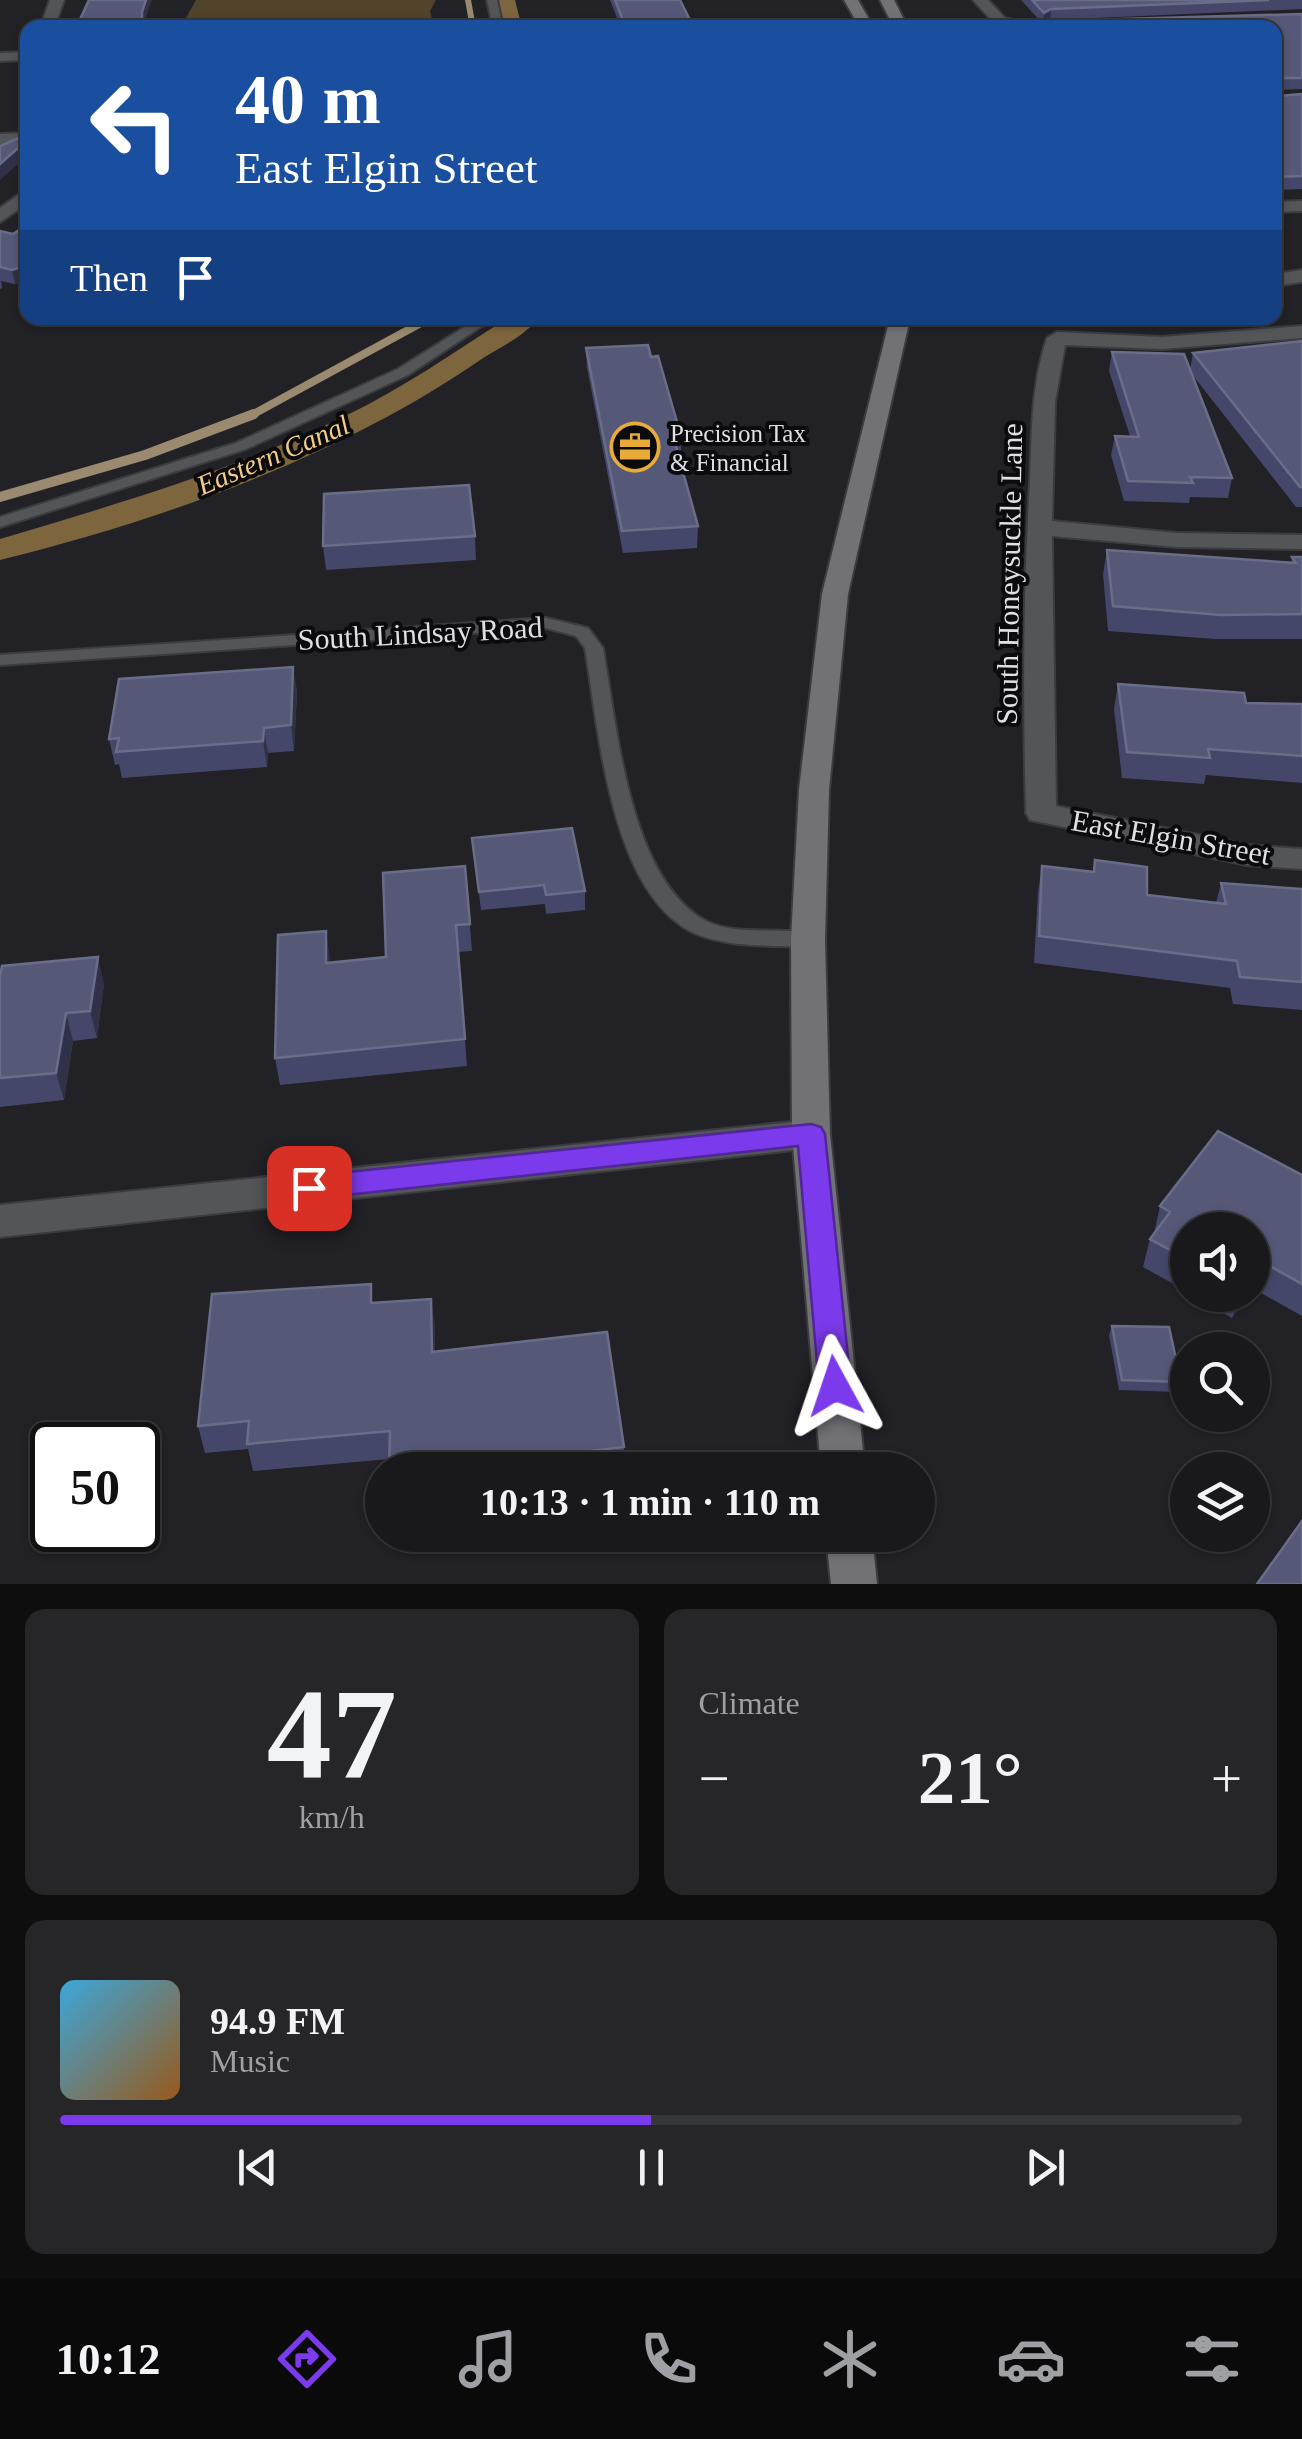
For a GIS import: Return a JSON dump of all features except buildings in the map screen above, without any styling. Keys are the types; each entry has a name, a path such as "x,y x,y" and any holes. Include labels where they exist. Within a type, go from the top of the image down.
{"main road":[{"path":"841,1452 811,1134 808,940 814,790 835,594 898,325"},
{"path":"851,1552 854,1584"}],"street":[{"path":"980,0 1000,20"},
{"path":"0,216 20,200"},
{"name":"South Honeysuckle Lane","path":"1041,813 1039,527 1047,365 1056,338 1162,342 1302,332"},
{"path":"1039,527 1177,540 1302,542"},
{"name":"East Elgin Street","path":"1041,813 1247,855 1302,859"},
{"path":"0,1220 811,1134"}],"lane":[{"path":"0,522 241,446 403,372 476,325"},
{"name":"South Lindsay Road","path":"0,660 546,623 582,632 594,648 632,837 650,879 670,909 703,928 808,940"}],"shaded area":[{"path":"196,0 436,0 430,11 432,20 185,20"}],"waterway":[{"path":"468,0 472,20"},
{"name":"Eastern Canal","path":"506,0 511,20"},
{"path":"252,415 417,325"},
{"name":"Eastern Canal","path":"0,550 206,484 307,445 404,397 514,325"},
{"path":"0,497 145,455 252,415"},
{"path":"248,417 252,415"}],"place":[{"name":"Precision Tax & Financial","path":"635,447"}],"route":[{"path":"309,1188 811,1134 835,1386"}]}
